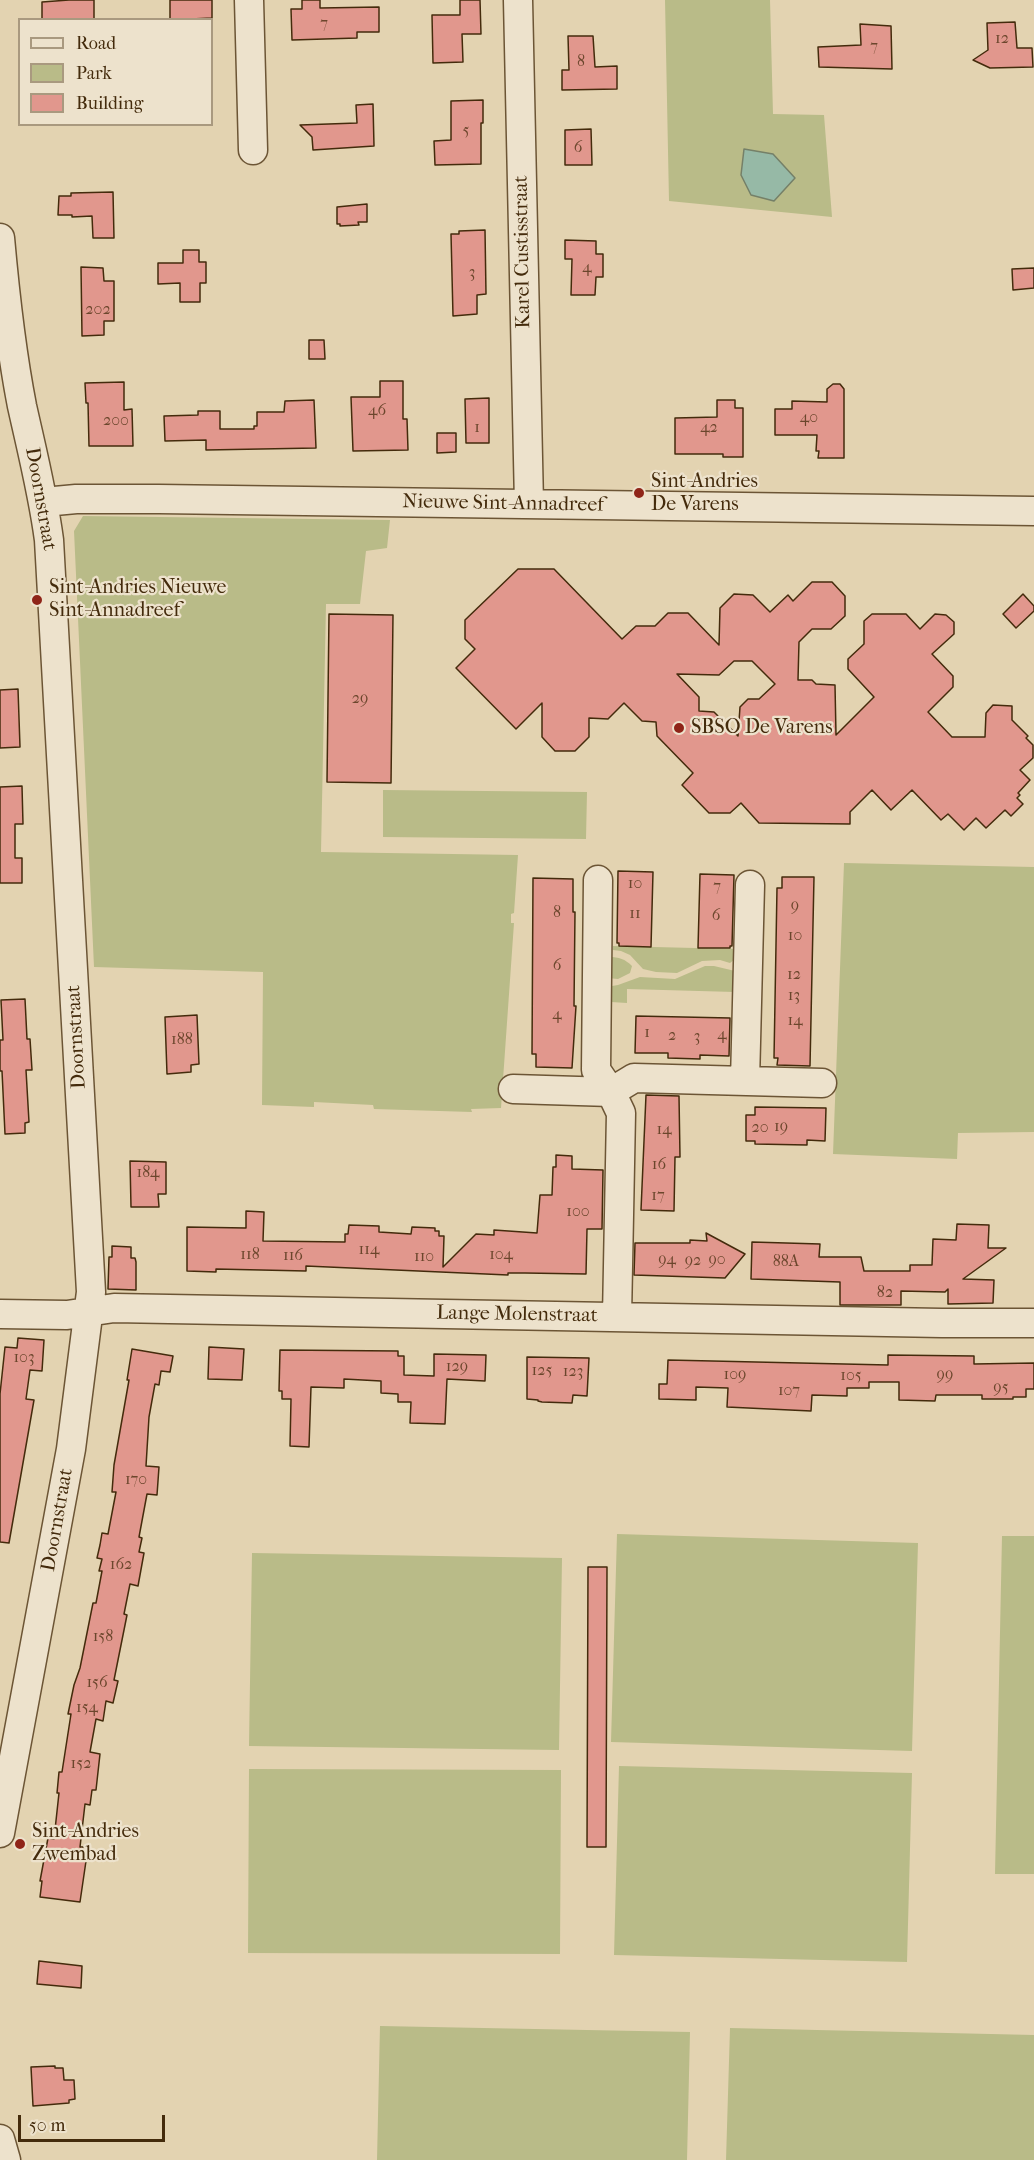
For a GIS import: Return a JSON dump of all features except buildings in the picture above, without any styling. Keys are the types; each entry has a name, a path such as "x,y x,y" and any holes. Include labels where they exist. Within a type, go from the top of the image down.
{"street":[{"path":"249,0 253,150"},
{"name":"Karel Custisstraat","path":"518,0 529,504"},
{"name":"Doornstraat","path":"0,238 10,333 22,405 44,502 52,584 92,1292 70,1449 0,1833"},
{"name":"Nieuwe Sint-Annadreef","path":"44,502 76,499 1034,511"},
{"path":"598,880 596,1070 611,1092 621,1113 617,1317"},
{"path":"745,1081 750,885"},
{"path":"513,1089 611,1092 634,1078 822,1083"},
{"name":"Lange Molenstraat","path":"0,1314 68,1314 114,1308 1034,1323"},
{"path":"0,2139 6,2160"}],"green space":[{"path":"665,0 770,0 773,114 824,115 832,217 669,201"},
{"path":"83,516 390,520 387,548 366,551 360,604 326,604 321,852 518,855 514,913 511,914 511,923 514,923 501,1108 471,1109 472,1112 374,1109 373,1105 314,1102 314,1107 262,1105 263,972 94,967 74,531"},
{"path":"383,790 587,792 586,839 383,837"},
{"path":"844,863 1034,867 1034,1132 958,1133 957,1159 833,1154"},
{"path":"613,946 736,949 735,959 730,963 720,960 702,961 677,973 643,969 630,955 613,950"},
{"path":"609,957 627,962 632,966 630,973 618,979 607,978"},
{"path":"705,966 735,971 735,992 627,989 627,1003 611,1002 612,986 640,977 675,979"},
{"path":"617,1534 918,1543 912,1751 611,1742"},
{"path":"1002,1536 1034,1536 1034,1874 995,1874"},
{"path":"252,1553 562,1558 559,1750 249,1746"},
{"path":"619,1766 912,1773 907,1962 614,1955"},
{"path":"249,1769 561,1770 560,1954 248,1953"},
{"path":"380,2026 690,2032 687,2160 377,2160"},
{"path":"730,2028 1034,2035 1034,2160 726,2160"}],"shaded area":[{"path":"744,149 773,154 795,178 774,201 751,195 741,175"}],"place":[{"name":"Sint-Andries De Varens","path":"639,493"},
{"name":"Sint-Andries Nieuwe Sint-Annadreef","path":"37,600"},
{"name":"SBSO De Varens","path":"679,728"},
{"name":"Sint-Andries Zwembad","path":"20,1844"}]}
